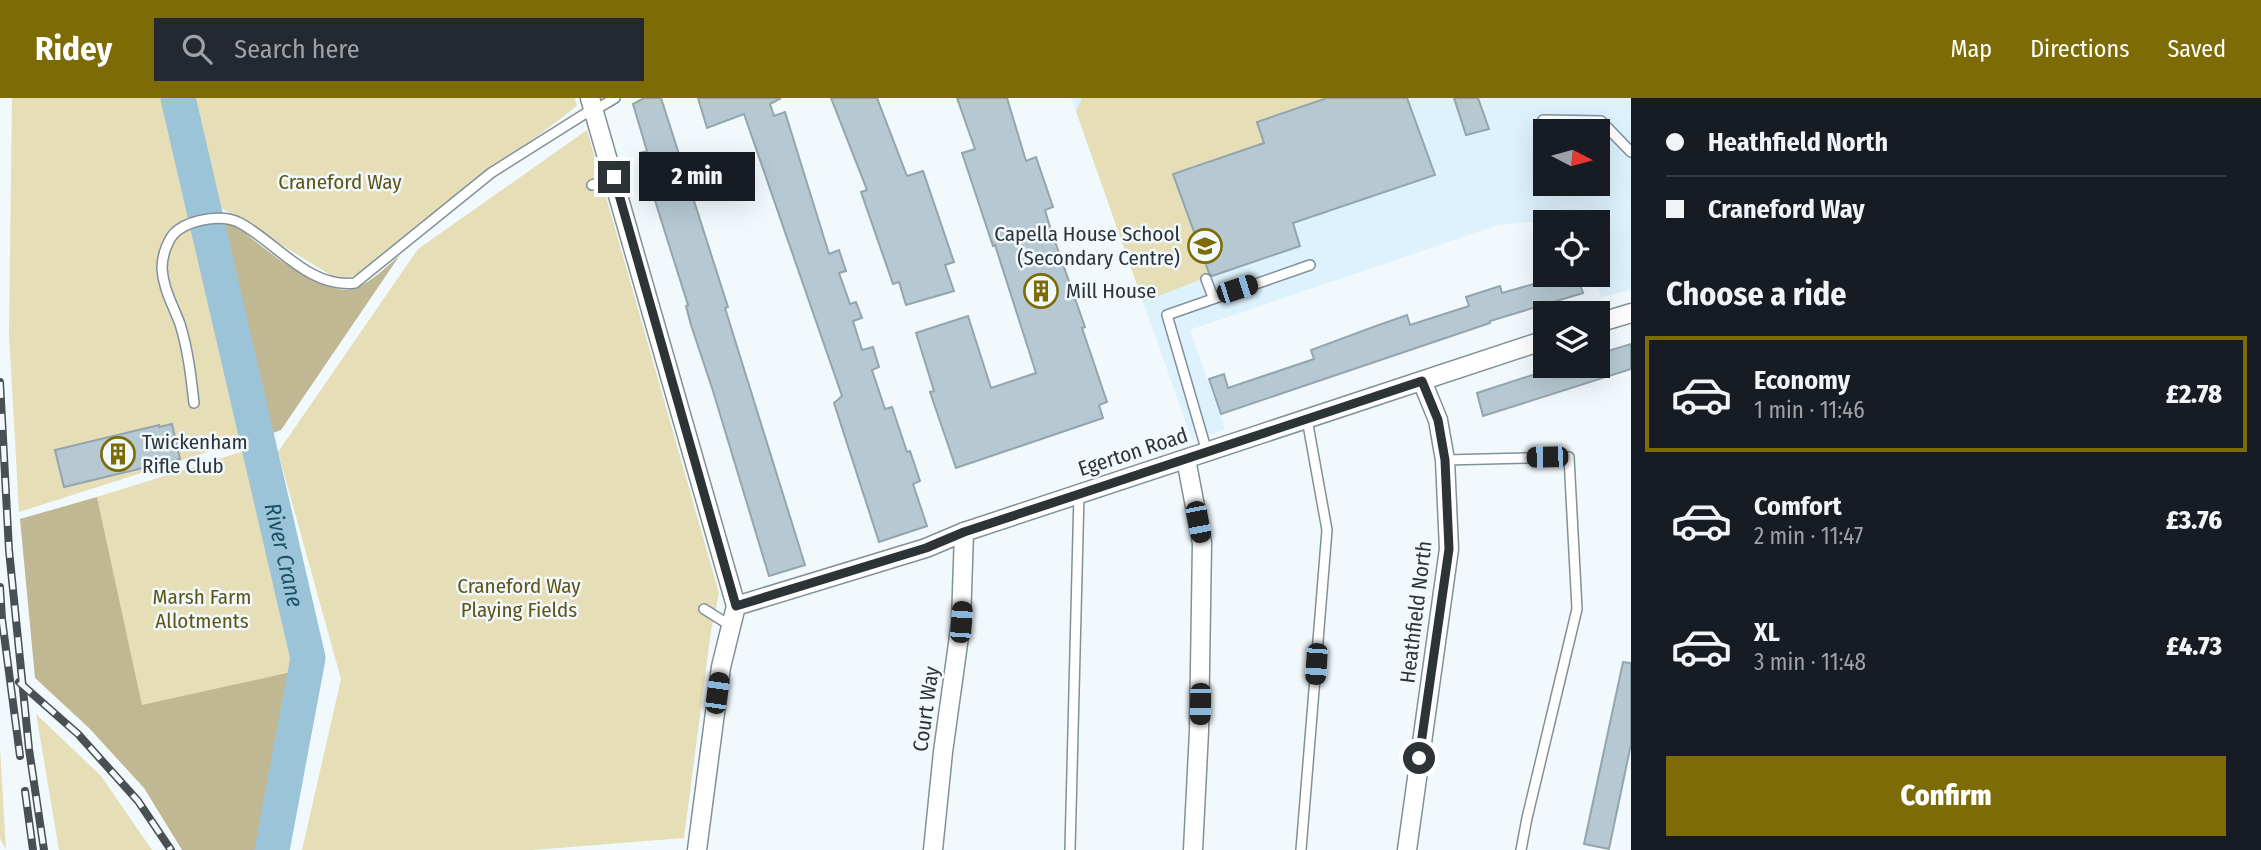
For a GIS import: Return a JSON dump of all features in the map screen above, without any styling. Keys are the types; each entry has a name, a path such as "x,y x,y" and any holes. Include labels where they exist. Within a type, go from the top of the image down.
{"street":[{"path":"593,105 736,606 721,667 697,850"},
{"path":"1610,319 1631,313"},
{"name":"Egerton Road","path":"736,606 926,548 964,532 1533,344"},
{"name":"Heathfield North","path":"1407,850 1449,549 1445,460 1438,420 1422,381"},
{"path":"1186,459 1202,543 1199,731 1193,850"},
{"name":"Court Way","path":"933,850 961,622 964,532"}],"lane":[{"path":"194,403 188,355 167,294 162,267 165,248 176,230 190,224 221,218 240,223 288,259 327,281 343,285 355,283 491,173 593,105 615,98"},
{"path":"1610,130 1631,152"},
{"path":"592,185 614,177"},
{"path":"1207,452 1167,315 1310,265"},
{"path":"1206,279 1213,297"},
{"path":"1301,850 1327,530 1307,419"},
{"path":"1445,460 1569,457 1577,608 1521,850"},
{"path":"1070,850 1079,494"},
{"path":"704,609 731,626"}],"shaded area":[{"path":"1071,98 1631,98 1631,290 1601,297 1598,287 1610,287 1610,210 1533,210 1533,222 1498,225 1190,330 1225,430 1192,440"},
{"path":"224,223 240,229 306,276 333,288 356,288 400,255 281,430 265,436"},
{"path":"97,497 142,705 291,672 264,850 182,850 144,788 89,728 35,678 20,519"}],"green space":[{"path":"12,98 165,98 245,440 19,512 9,333"},
{"name":"Craneford Way","path":"192,98 575,98 577,106 354,276 337,279 218,206"},
{"path":"1082,98 1327,98 1264,143 1174,174 1210,276 1143,302 1076,111"},
{"name":"Craneford Way Playing Fields","path":"587,130 719,593 711,631 684,838 533,850 302,850 341,679 278,452 418,249"},
{"name":"Marsh Farm Allotments","path":"247,450 293,649 291,672 142,706 97,497"},
{"path":"36,714 101,776 152,850 59,850"},
{"path":"0,747 6,850 0,838"}],"building":[{"path":"644,98 661,98 728,307 725,308 805,565 769,576 640,153 647,151 633,104"},
{"path":"698,98 781,98 770,104 774,116 785,112 829,254 839,250 846,271 839,273 850,304 856,302 862,318 853,321 862,350 873,347 879,367 872,370 885,409 892,407 907,452 910,451 920,481 913,484 927,526 879,542 834,403 842,396 744,114 707,128"},
{"path":"831,98 877,98 907,176 923,171 954,262 945,265 954,291 906,305 899,282 893,284 861,192 867,190"},
{"path":"957,98 1007,98 1026,161 1036,157 1053,207 1045,210 1085,327 1082,328 1107,402 1099,405 1103,418 956,468 930,392 934,391 916,333 968,316 991,388 1036,373 962,153 975,149"},
{"path":"1327,98 1407,98 1435,175 1293,223 1300,246 1212,276 1173,174 1264,143 1257,122"},
{"path":"1454,98 1478,98 1489,129 1466,135"},
{"path":"1533,284 1533,287 1581,287 1583,293 1556,301 1533,301 1533,308 1221,414 1209,379 1224,374 1228,388 1314,359 1311,350 1407,315 1410,325 1469,306 1466,297 1500,286 1502,293"},
{"path":"1631,344 1631,369 1610,376 1610,350"},
{"path":"1533,375 1533,378 1603,378 1483,416 1477,393"},
{"name":"Twickenham Rifle Club","path":"172,424 180,459 64,487 55,450"},
{"path":"1623,662 1631,663 1631,744 1609,849 1584,844"}],"waterway":[{"name":"River Crane","path":"178,98 308,658 272,850"}],"railway":[{"path":"0,382 9,550 29,749 44,850"},
{"path":"0,587 20,756"},
{"path":"19,682 78,734 138,801 171,850"},
{"path":"25,791 33,850"}],"place":[{"name":"Capella House School (Secondary Centre)","path":"1205,246"},
{"name":"Mill House","path":"1041,291"},
{"name":"Twickenham Rifle Club","path":"118,454"}],"route":[{"path":"614,177 736,606 926,548 964,532 1422,381 1438,420 1445,460 1449,549 1419,758"}]}
